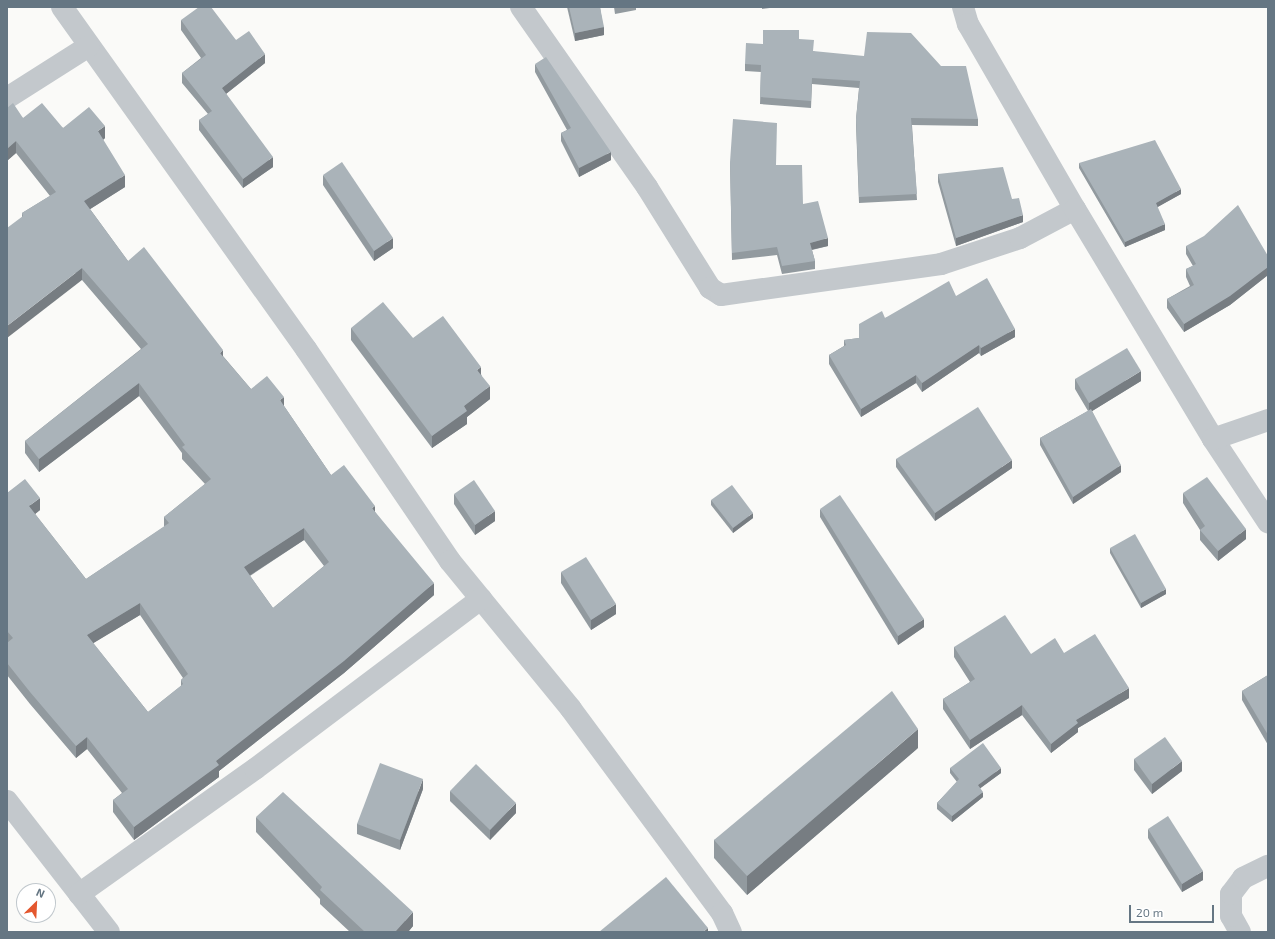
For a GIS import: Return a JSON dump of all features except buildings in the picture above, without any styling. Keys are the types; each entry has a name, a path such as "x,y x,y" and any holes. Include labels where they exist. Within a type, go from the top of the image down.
{"street":[{"path":"62,7 306,350 450,561 571,709 660,826 722,913 731,932"},
{"path":"521,7 647,187 710,288 721,295 941,264 1020,238 1075,209"},
{"path":"963,7 968,24 1075,209 1213,439 1268,522"},
{"path":"7,98 89,46"},
{"path":"1213,439 1268,420"},
{"path":"79,894 255,769 481,599"},
{"path":"7,801 109,932"},
{"path":"1240,932 1232,916 1231,894 1243,878 1268,866"}]}
